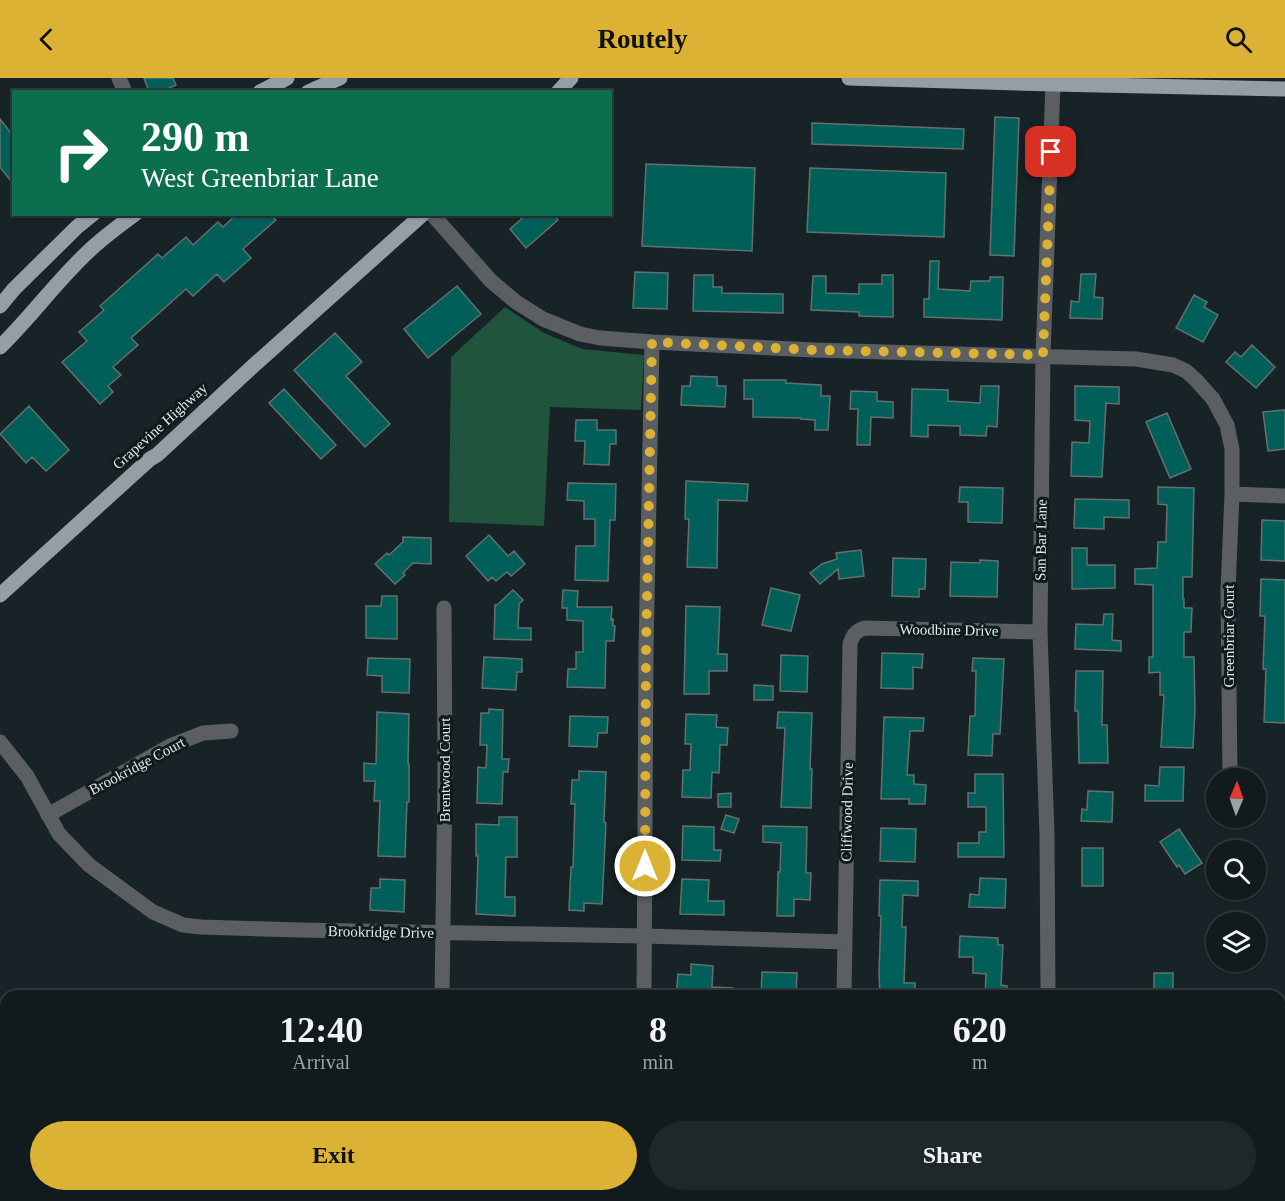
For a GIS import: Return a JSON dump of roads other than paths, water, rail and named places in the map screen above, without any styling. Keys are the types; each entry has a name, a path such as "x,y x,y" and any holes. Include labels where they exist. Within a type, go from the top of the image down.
{"main road":[{"path":"264,90 287,78"},
{"path":"313,90 340,78"},
{"path":"560,90 571,78"},
{"path":"849,78 1285,88"},
{"path":"0,306 14,289 91,216"},
{"path":"0,347 92,248 132,216"},
{"name":"Grapevine Highway","path":"0,595 421,216"}],"street":[{"name":"San Bar Lane","path":"1048,990 1047,835 1040,632 1043,355 1053,84"},
{"name":"Greenbriar Court","path":"434,216 491,281 516,302 543,319 580,334 652,342 814,350 1136,359 1173,365 1186,371 1213,399 1227,424 1232,449 1228,591 1230,768"},
{"path":"644,990 646,651 652,342"},
{"path":"1232,494 1285,496"},
{"name":"Brentwood Court","path":"442,990 445,777 444,608"},
{"name":"Woodbine Drive","path":"858,630 865,628 1040,632"},
{"name":"Cliffwood Drive","path":"844,990 850,644 858,630"},
{"name":"Brookridge Court","path":"48,815 170,746 203,733 231,731"},
{"name":"Brookridge Drive","path":"0,742 27,776 59,834 96,871 153,912 183,925 845,942"}]}
